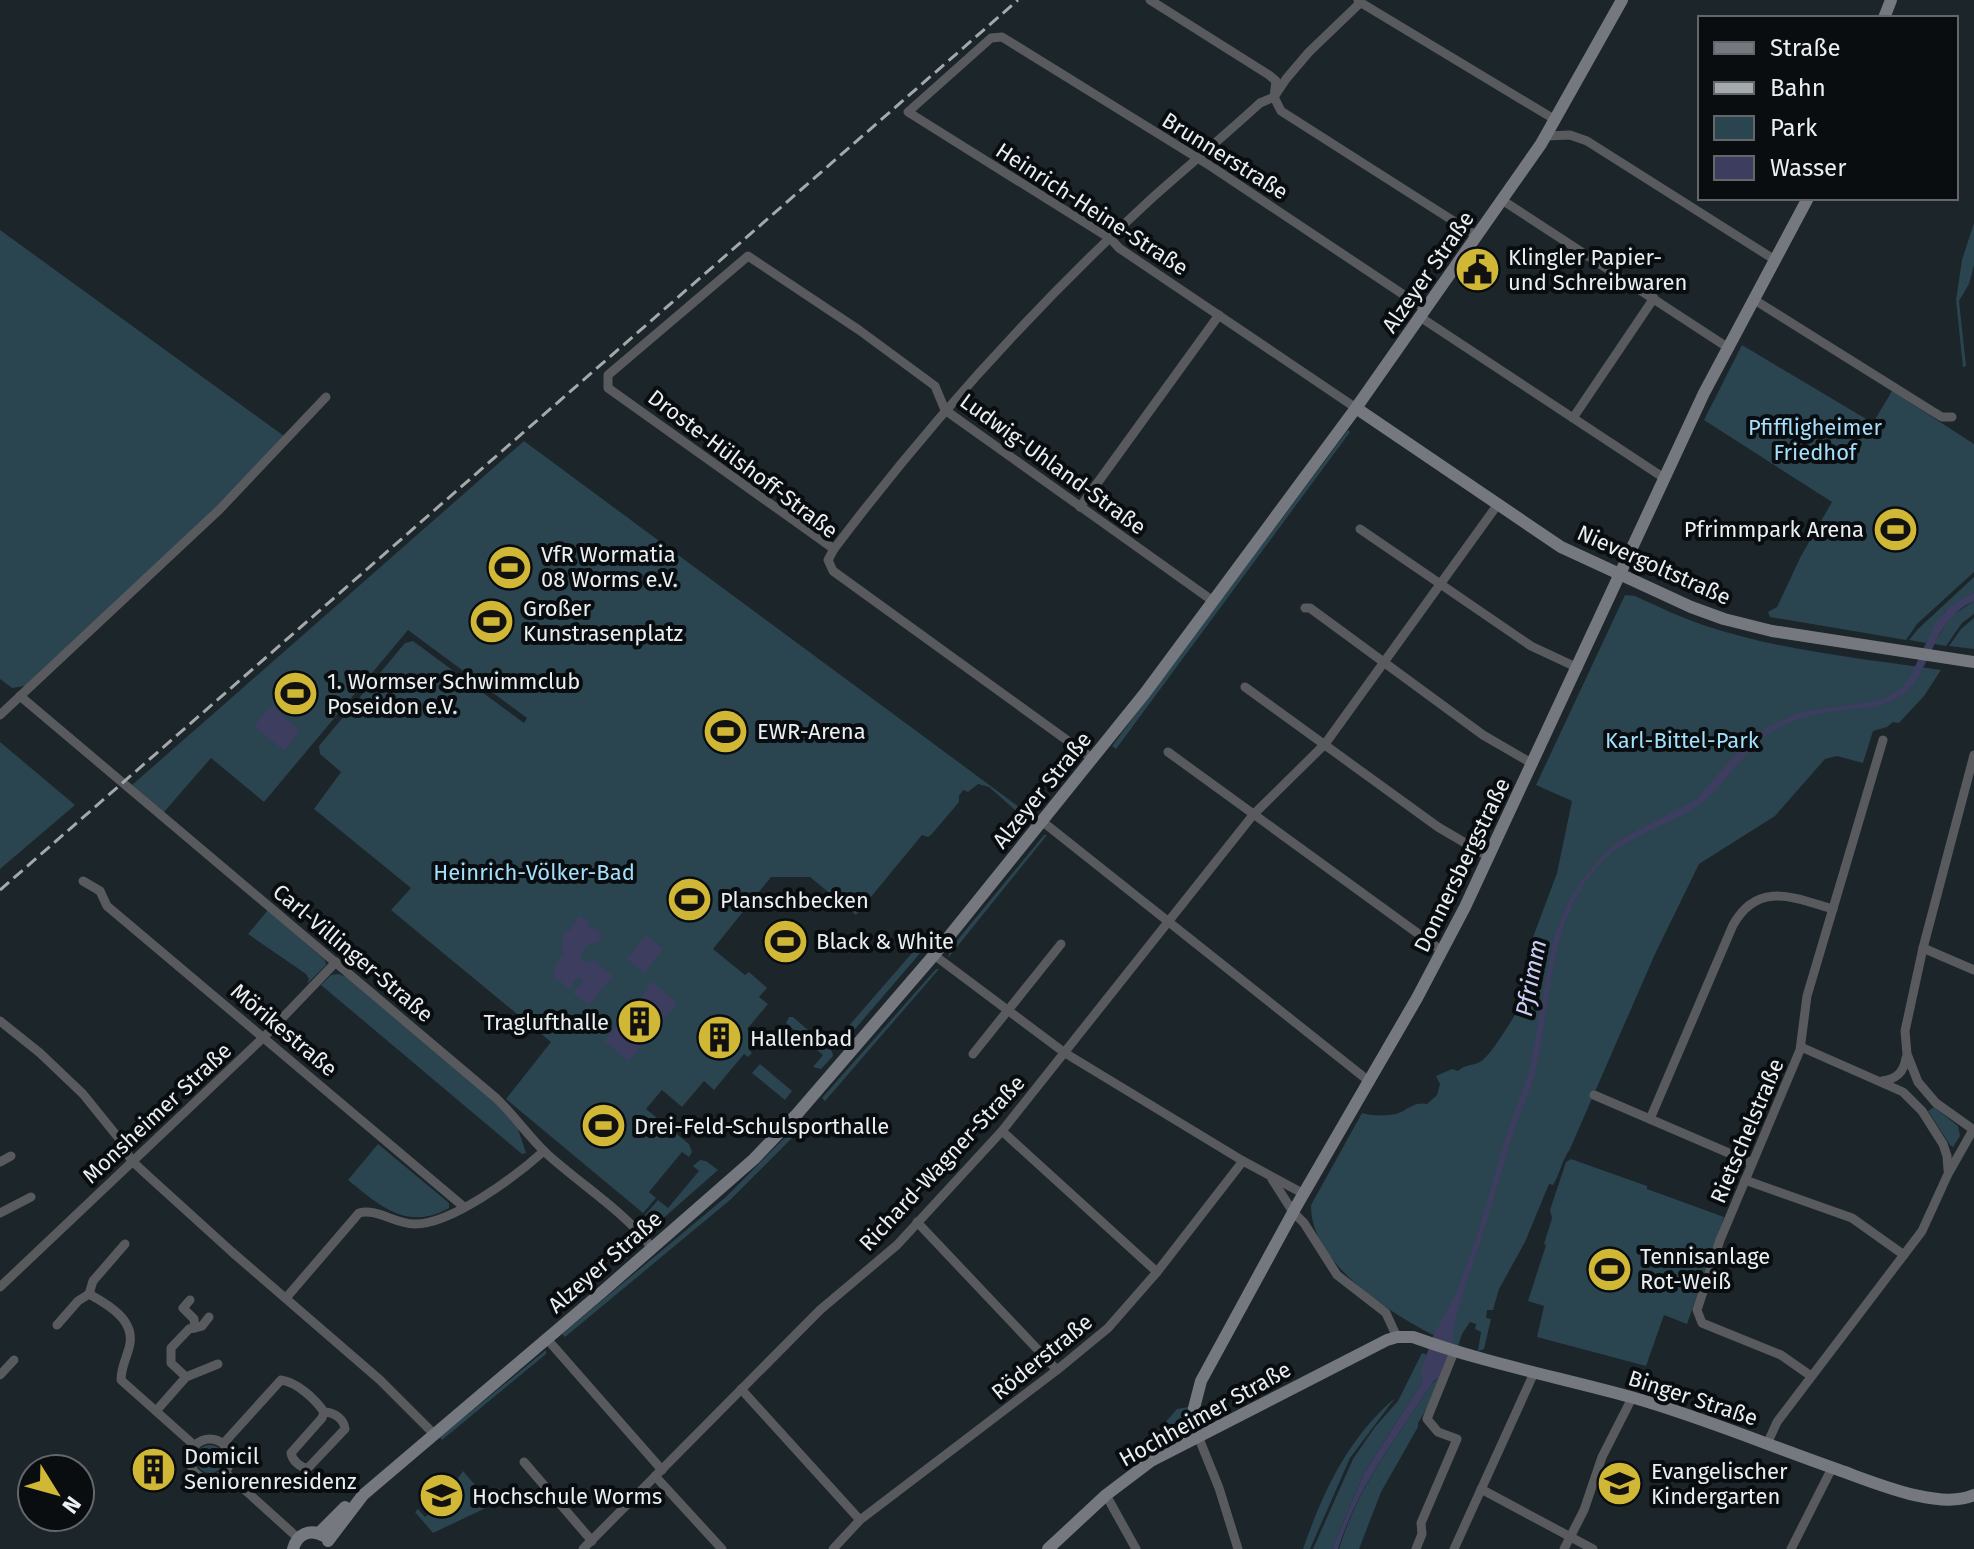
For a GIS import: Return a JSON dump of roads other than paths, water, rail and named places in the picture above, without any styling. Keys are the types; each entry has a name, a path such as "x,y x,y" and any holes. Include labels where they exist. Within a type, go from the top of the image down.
{"street":[{"path":"1150,0 1269,75 1276,81 1274,97 1281,111 1477,236"},
{"name":"Alzeyer Straße","path":"296,1544 309,1532 326,1541 341,1510 435,1435 754,1159 934,955 1093,759 1356,408 1546,136 1622,0"},
{"path":"834,549 945,410 1033,315 1151,199 1260,103 1274,97 1309,52 1358,2 1554,119"},
{"name":"Brunnerstraße","path":"1002,37 1225,175 1664,478"},
{"name":"Heinrich-Heine-Straße","path":"1002,37 991,38 908,112 1111,239 1119,248 1356,408"},
{"path":"1546,136 1570,135 1587,141 1775,260"},
{"path":"1502,200 1727,347"},
{"name":"Donnersbergstraße","path":"1198,1436 1193,1418 1196,1392 1293,1212 1370,1082 1442,951 1533,764 1727,347 1807,200"},
{"name":"Ludwig-Uhland-Straße","path":"691,306 748,256 859,330 935,386 945,410 1213,601"},
{"path":"1573,418 1654,298"},
{"path":"1753,299 1942,417 1952,417"},
{"name":"Droste-Hülshoff-Straße","path":"691,306 611,372 607,378 608,388 834,549 828,560 833,571 1093,759"},
{"path":"1080,507 1219,315"},
{"path":"0,715 227,503 326,397"},
{"name":"Nievergoltstraße","path":"1356,408 1561,547 1691,607 1742,624 1805,637 1974,662"},
{"name":"Richard-Wagner-Straße","path":"583,1549 820,1310 897,1245 1002,1131 1253,815 1325,744 1498,504"},
{"path":"1360,529 1531,646 1578,668"},
{"path":"1305,608 1310,608 1483,735 1533,764"},
{"path":"1245,687 1438,827 1489,857"},
{"name":"Carl-Villinger-Straße","path":"20,696 496,1098 544,1151 634,1226 652,1248"},
{"name":"Rietschelstraße","path":"1811,1376 1781,1355 1707,1326 1697,1315 1712,1264 1801,1047 1807,996 1883,740"},
{"path":"1168,752 1442,951"},
{"path":"1767,1444 1777,1422 1922,1231 1948,1174 1973,1130 1926,1093 1912,1072 1907,1054 1907,1017 1974,755"},
{"path":"1043,822 1370,1082"},
{"name":"Mörikestraße","path":"83,881 100,891 107,906 265,1036 464,1207"},
{"path":"1650,1119 1716,963 1743,910 1760,899 1777,894 1833,909"},
{"path":"973,1054 1061,944"},
{"path":"1923,948 1974,970"},
{"path":"934,955 1065,1053 1243,1161 1304,1194"},
{"name":"Monsheimer Straße","path":"0,1287 265,1036 336,962"},
{"path":"0,1021 83,1094 121,1141 131,1160 380,1380 435,1435"},
{"path":"1801,1047 1903,1092 1922,1111 1947,1156 1948,1174"},
{"path":"1882,1081 1891,1080 1902,1072 1907,1054"},
{"path":"1594,1095 1752,1163"},
{"path":"1002,1131 1157,1272"},
{"path":"286,1298 359,1213 367,1211 403,1224 442,1220 520,1171 544,1151"},
{"path":"0,1162 11,1156"},
{"name":"Röderstraße","path":"833,1549 860,1520 1108,1328 1157,1272 1243,1161"},
{"path":"1268,1175 1337,1275 1386,1313 1397,1337"},
{"path":"1745,1180 1852,1218 1904,1255"},
{"path":"0,1213 31,1197"},
{"path":"917,1222 1057,1370"},
{"path":"57,1325 78,1301 89,1294 93,1281 125,1244"},
{"path":"89,1294 106,1304 129,1327 131,1339 121,1380 194,1445"},
{"path":"190,1300 183,1308 194,1319 195,1328"},
{"path":"186,1377 171,1363 171,1348 184,1333 202,1326 209,1317"},
{"name":"Binger Straße","path":"1397,1337 1413,1337 1454,1352 1632,1398 1832,1468 1929,1497 1955,1500 1974,1495"},
{"name":"Hochheimer Straße","path":"1048,1549 1106,1495 1151,1461 1397,1337"},
{"path":"547,1339 722,1549"},
{"path":"1416,1549 1422,1534 1421,1523 1457,1439 1438,1432 1427,1419 1454,1352"},
{"path":"0,1375 14,1360"},
{"path":"156,1411 186,1377 218,1364"},
{"path":"1454,1549 1534,1373"},
{"path":"223,1444 281,1380 299,1388 324,1412 337,1416 345,1429 312,1465 303,1468 291,1453 324,1412"},
{"path":"741,1389 860,1520"},
{"path":"1564,1549 1584,1510 1602,1457 1632,1398"},
{"path":"1198,1436 1238,1549"},
{"path":"211,1439 223,1444 230,1459 225,1472 209,1479 197,1475 189,1458 194,1445 211,1439"},
{"path":"524,1462 592,1541"},
{"path":"1791,1549 1832,1468"},
{"path":"225,1472 296,1544"},
{"path":"1481,1489 1593,1549"},
{"path":"1106,1495 1136,1549"}],"water":[{"path":"1974,592 1974,601 1947,623 1924,667 1906,692 1881,705 1796,720 1768,734 1703,802 1619,848 1588,879 1562,931 1534,1076 1510,1142 1457,1313 1448,1363 1379,1463 1356,1503 1338,1549 1332,1549 1364,1473 1422,1382 1421,1370 1434,1334 1457,1292 1529,1072 1553,940 1568,903 1583,879 1621,839 1696,800 1736,753 1766,728 1801,712 1882,700 1898,691 1909,679 1936,622 1951,606"},
{"path":"272,705 300,731 284,751 254,726"},
{"path":"580,915 590,923 588,928 597,929 601,936 598,943 588,944 581,953 581,959 587,963 593,960 613,976 589,1005 573,993 582,982 581,978 576,978 570,990 560,982 563,978 558,981 554,977 554,968 565,952 561,951 564,931 569,931"},
{"path":"646,935 663,949 644,973 627,959"},
{"name":"Traglufthalle","path":"651,981 677,1003 629,1061 604,1041"}],"railway":[{"path":"0,890 1018,0"}],"place":[{"name":"Klingler Papier- und Schreibwaren","path":"1477,270"},
{"name":"Pfrimmpark Arena","path":"1895,529"},
{"name":"VfR Wormatia 08 Worms e.V.","path":"510,567"},
{"name":"Großer Kunstrasenplatz","path":"492,621"},
{"name":"1. Wormser Schwimmclub Poseidon e.V.","path":"296,694"},
{"name":"EWR-Arena","path":"726,731"},
{"name":"Planschbecken","path":"689,900"},
{"name":"Black & White","path":"785,941"},
{"name":"Traglufthalle","path":"640,1022"},
{"name":"Hallenbad","path":"719,1038"},
{"name":"Drei-Feld-Schulsporthalle","path":"603,1126"},
{"name":"Tennisanlage Rot-Weiß","path":"1609,1269"},
{"name":"Domicil Seniorenresidenz","path":"153,1469"},
{"name":"Evangelischer Kindergarten","path":"1620,1484"},
{"name":"Hochschule Worms","path":"441,1496"}],"park label":[{"name":"Pfiffligheimer Friedhof","path":"1815,440"},
{"name":"Karl-Bittel-Park","path":"1682,740"},
{"name":"Heinrich-Völker-Bad","path":"534,872"}],"water label":[{"name":"Pfrimm","path":"1531,978"}]}
